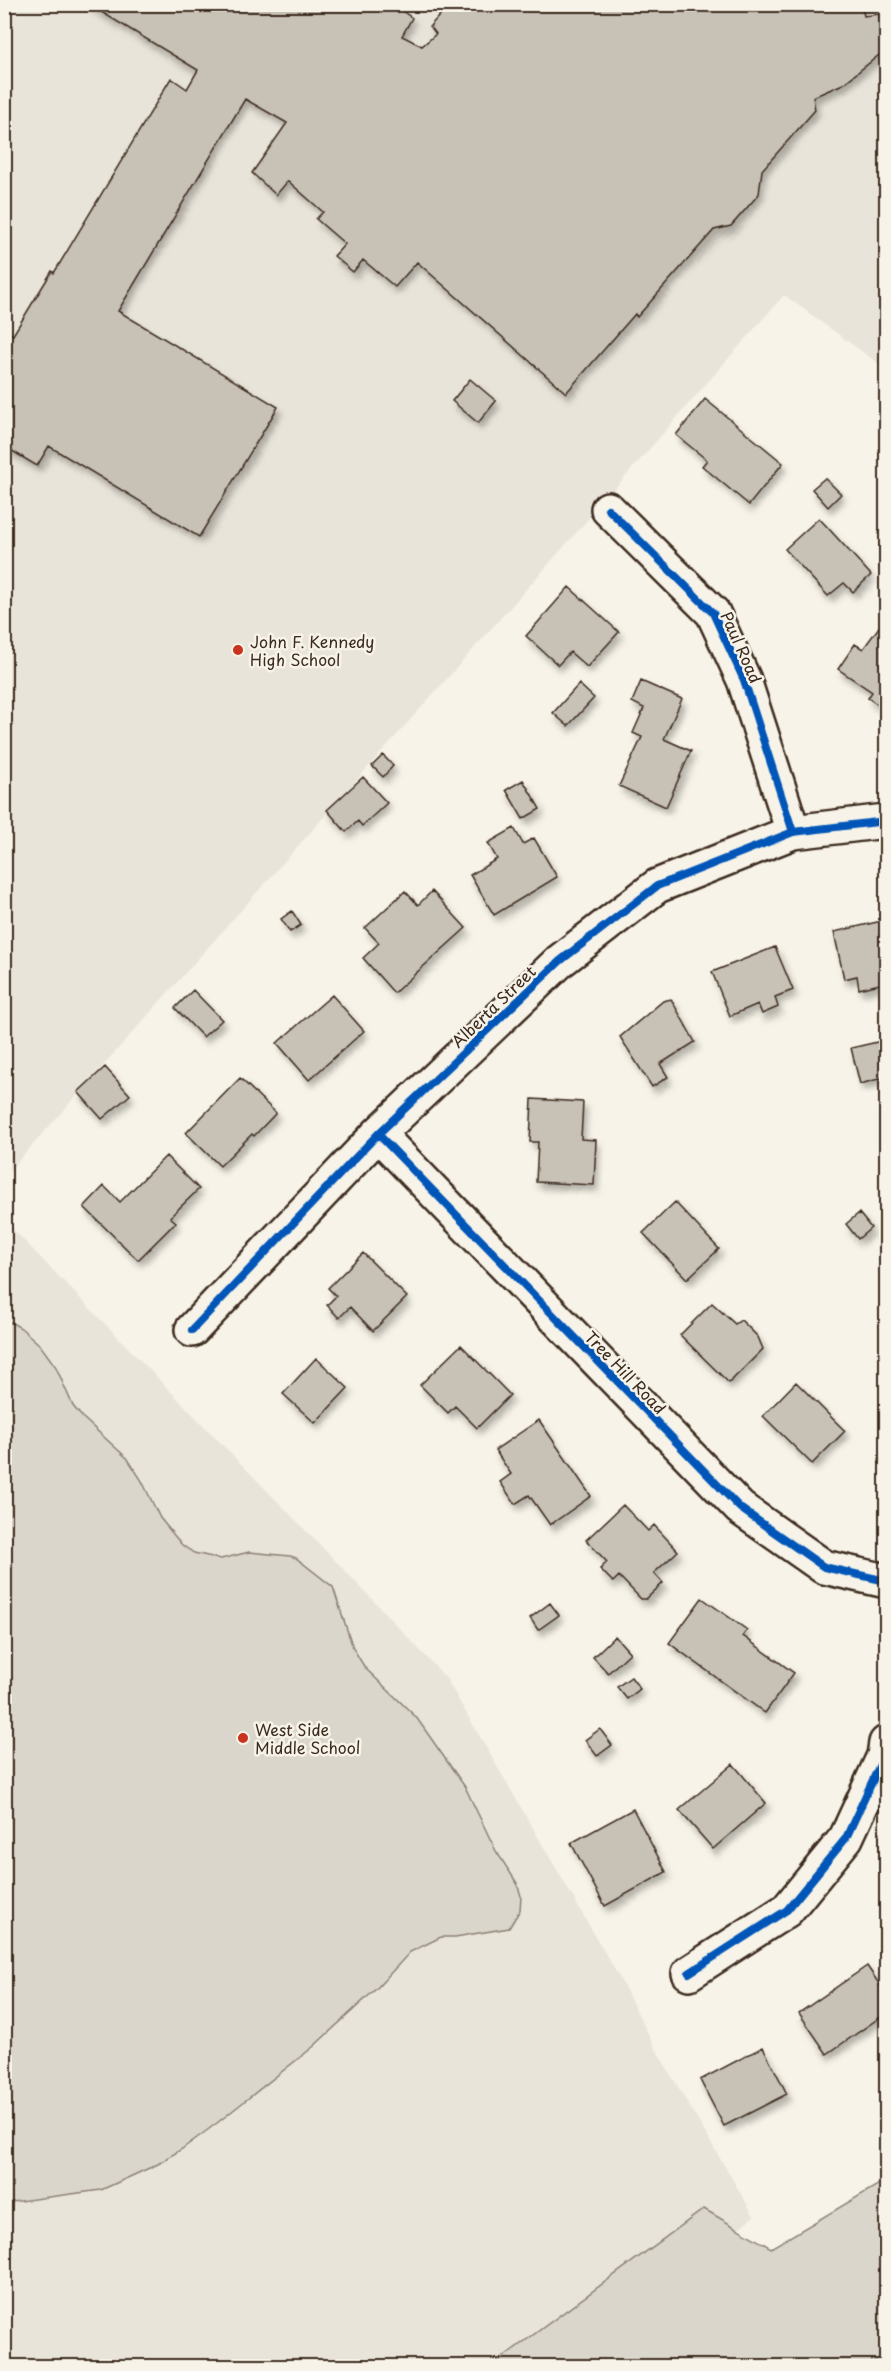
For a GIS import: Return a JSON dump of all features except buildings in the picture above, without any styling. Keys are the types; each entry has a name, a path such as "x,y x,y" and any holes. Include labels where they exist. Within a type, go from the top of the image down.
{"street":[{"name":"Paul Road","path":"608,509 714,613 744,680 793,832"},
{"name":"Alberta Street","path":"192,1330 378,1134 560,960 657,886 793,832 886,820"},
{"name":"Tree Hill Road","path":"378,1134 740,1508 824,1567 886,1581"},
{"path":"689,1973 787,1910 846,1838 884,1756 886,1743"}],"shaded area":[{"name":"John F. Kennedy High School","path":"5,5 886,5 886,369 784,295 562,549 5,1176"},
{"name":"West Side Middle School","path":"4,1220 353,1579 446,1678 619,1977 657,2051 754,2216 562,2366 5,2366"},
{"path":"5,1319 21,1328 40,1345 56,1367 73,1406 128,1459 142,1481 160,1518 182,1545 194,1553 221,1559 249,1552 290,1556 296,1558 333,1587 353,1648 365,1668 416,1717 465,1787 496,1851 517,1883 521,1896 520,1910 509,1928 455,1937 441,1937 410,1952 377,1988 313,2047 217,2123 158,2164 101,2190 5,2203"},
{"path":"886,2180 886,2366 491,2366 704,2209 771,2248"}],"cycle path":[{"path":"608,509 713,613 744,680 793,832"},
{"path":"192,1330 378,1134 560,961 657,886 793,832 886,821"},
{"path":"378,1134 740,1508 824,1567 886,1581"},
{"path":"689,1973 787,1910 846,1838 884,1756 886,1743"}],"place":[{"name":"John F. Kennedy High School","path":"238,650"},
{"name":"West Side Middle School","path":"243,1738"}]}
